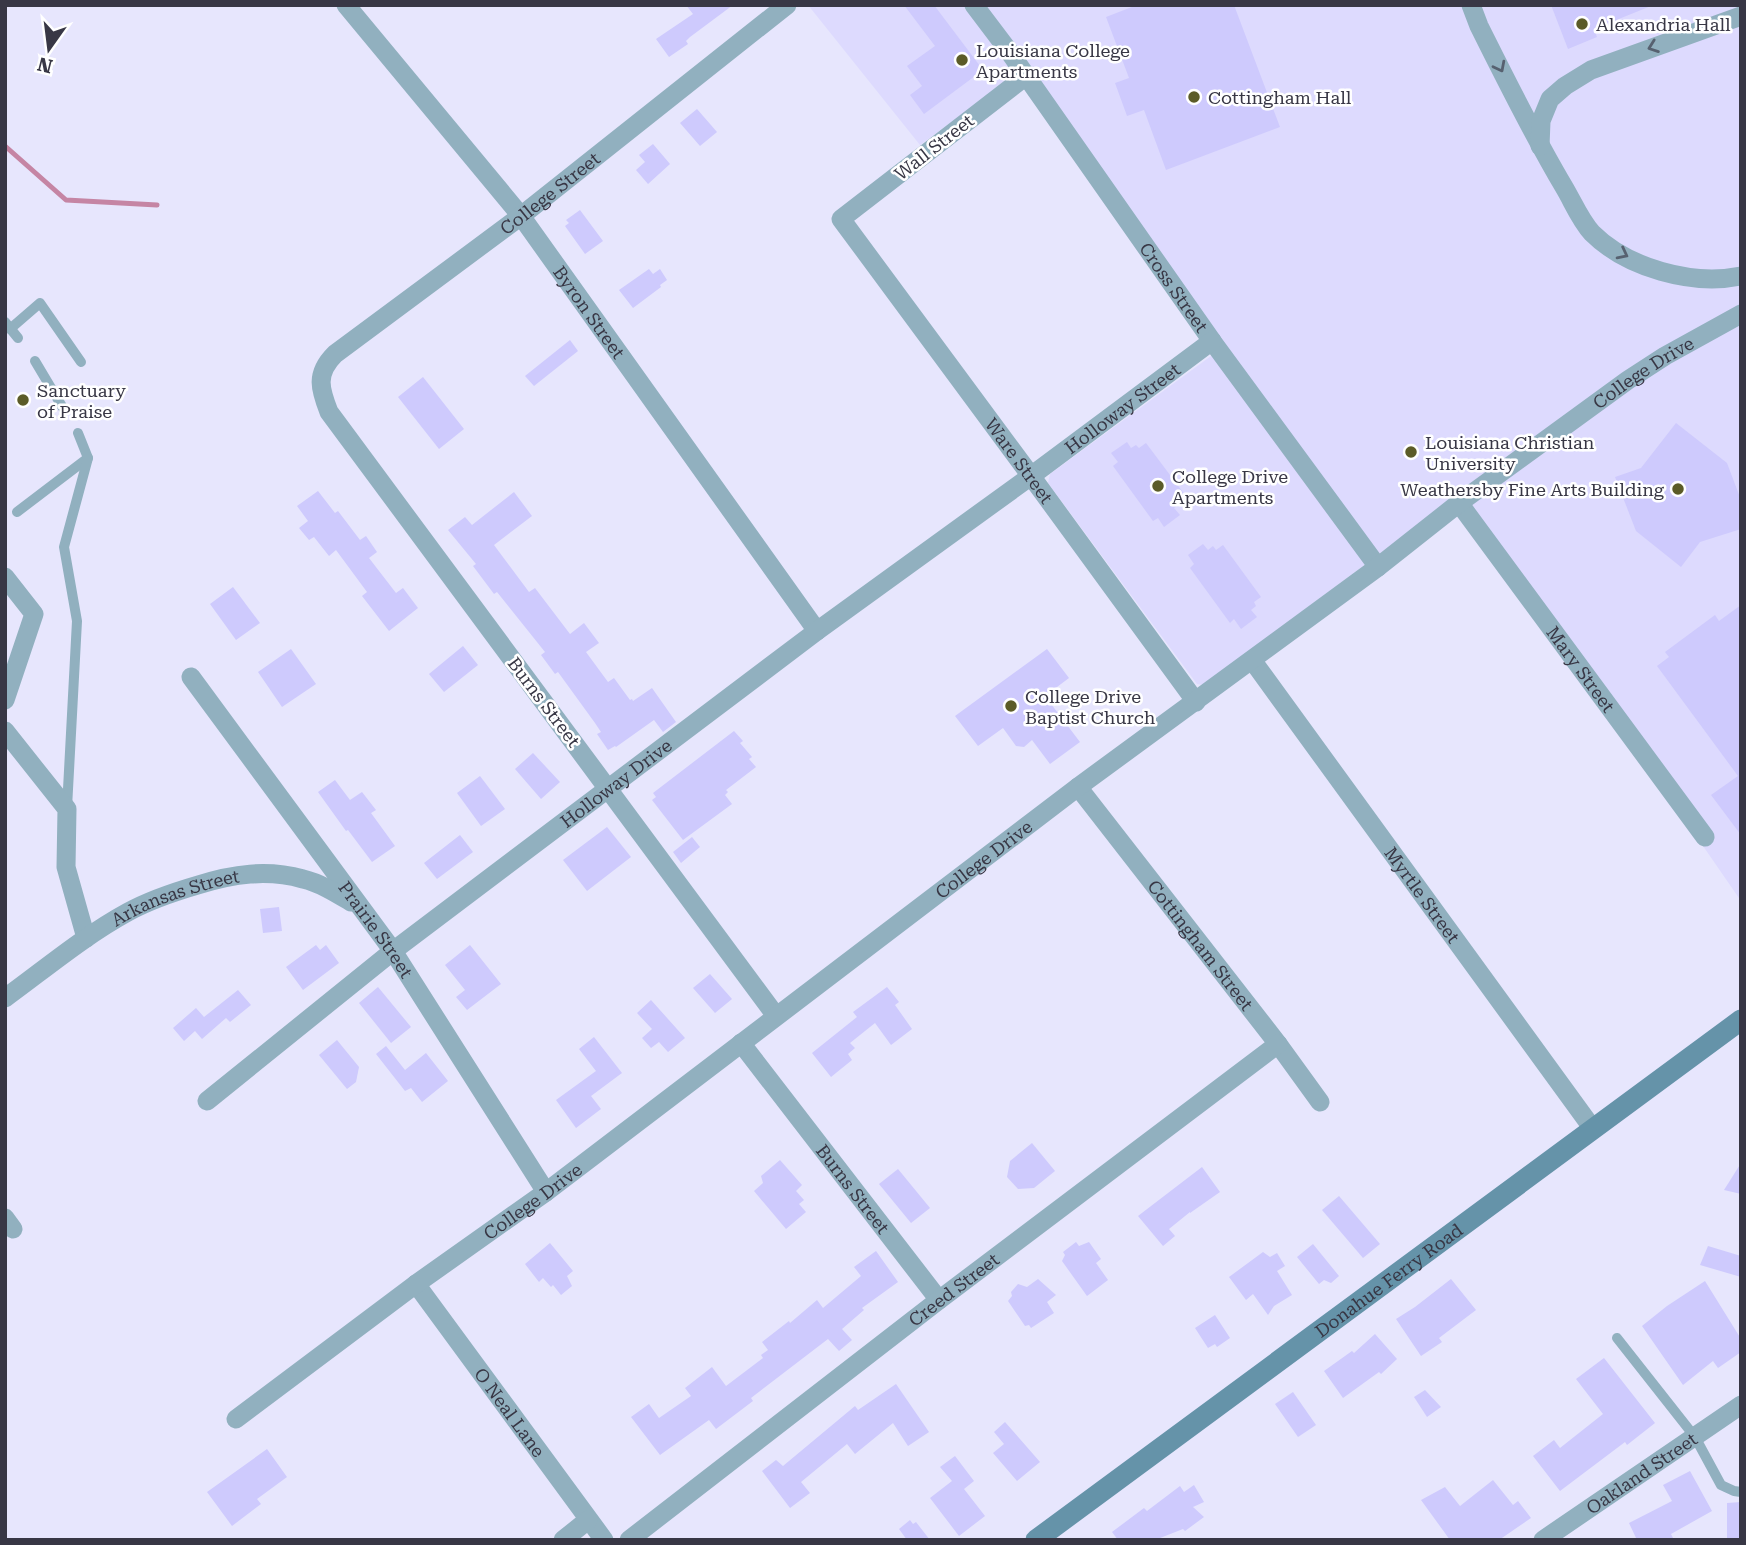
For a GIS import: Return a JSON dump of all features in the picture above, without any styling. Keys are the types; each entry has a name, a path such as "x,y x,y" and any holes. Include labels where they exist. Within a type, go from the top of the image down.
{"main road":[{"name":"Donahue Ferry Road","path":"1036,1540 1741,1020"}],"street":[{"name":"Byron Street","path":"345,5 521,216 817,631"},
{"name":"College Street","path":"320,383 322,371 335,354 521,216 787,5"},
{"name":"Cross Street","path":"974,5 1027,76 1212,341 1378,567"},
{"path":"1471,5 1539,146 1590,231 1610,248 1668,275 1723,280 1741,276"},
{"path":"1539,146 1541,121 1550,99 1565,86 1591,70 1741,16"},
{"name":"Wall Street","path":"841,219 1027,76"},
{"name":"Ware Street","path":"841,219 1196,702"},
{"name":"College Drive","path":"236,1419 416,1284 546,1192 1078,787 1378,567 1458,503 1628,380 1741,314"},
{"name":"Holloway Street","path":"1031,476 1212,341"},
{"name":"Burns Street","path":"320,383 329,412 776,1016"},
{"name":"Holloway Drive","path":"207,1101 393,951 817,631 1031,476"},
{"name":"Mary Street","path":"1458,503 1704,837"},
{"path":"5,577 34,614 5,700"},
{"name":"Myrtle Street","path":"1251,660 1593,1129"},
{"name":"Prairie Street","path":"191,677 393,951 546,1192"},
{"path":"5,731 67,809 66,867 86,938"},
{"name":"Cottingham Street","path":"1078,787 1320,1102"},
{"name":"Arkansas Street","path":"5,998 86,938 128,912 166,894 218,878 249,873 278,873 305,879 331,890 360,909"},
{"name":"Burns Street","path":"741,1043 939,1300"},
{"name":"Creed Street","path":"629,1540 939,1300 1278,1044"},
{"name":"O Neal Lane","path":"416,1284 604,1540"},
{"name":"Oakland Street","path":"1543,1540 1741,1405"},
{"path":"563,1540 588,1520"}],"lane":[{"path":"18,338 8,326 40,303 81,362"},
{"path":"35,361 64,408"},
{"path":"67,809 77,621 64,547 88,458 78,433"},
{"path":"17,512 88,458"},
{"path":"1616,1338 1695,1437 1721,1486 1741,1492"}],"shaded area":[{"name":"Louisiana Christian University","path":"808,5 1741,5 1741,901 1460,494 1203,685 1197,684 1048,483 1050,474 1222,348 1023,69 920,145"}],"building":[{"path":"686,5 733,5 690,37 686,41 688,44 669,57 656,39 693,14"},
{"name":"Louisiana College Apartments","path":"904,5 934,5 983,70 924,114 910,95 922,86 907,66 935,46"},
{"name":"Cottingham Hall","path":"1137,5 1234,5 1280,127 1166,170 1144,110 1127,116 1115,83 1129,78 1106,17"},
{"name":"Alexandria Hall","path":"1551,5 1651,6 1594,29 1597,37 1568,49"},
{"path":"697,109 717,132 700,146 680,123"},
{"path":"653,144 670,164 648,184 636,170 645,162 639,155"},
{"path":"580,210 603,241 585,254 565,226 569,223 566,220"},
{"path":"649,269 653,274 660,269 667,280 633,308 619,290"},
{"path":"570,340 578,351 534,386 525,376"},
{"path":"423,377 464,429 439,449 398,397"},
{"name":"Weathersby Fine Arts Building","path":"1676,423 1727,463 1741,500 1741,529 1700,542 1681,567 1636,531 1615,477 1641,468"},
{"name":"College Drive Apartments","path":"1127,442 1131,448 1136,445 1139,448 1146,443 1185,495 1177,501 1180,504 1174,508 1180,515 1164,527 1158,518 1153,521 1113,466 1118,462 1111,453"},
{"path":"318,491 335,513 338,511 360,540 366,536 377,552 369,558 396,593 403,588 418,608 389,631 362,596 367,592 336,550 329,556 314,537 309,540 299,528 308,521 297,506"},
{"path":"514,492 532,516 494,545 529,592 535,588 570,634 584,623 599,643 586,652 608,682 614,678 633,701 652,688 676,722 663,732 654,720 608,750 597,734 601,732 595,723 558,672 555,674 541,655 545,652 497,592 494,594 473,566 476,564 448,530 465,517 472,525"},
{"name":"College Drive Apartments","path":"1203,544 1208,550 1213,546 1216,550 1223,545 1261,597 1254,602 1256,606 1251,610 1257,617 1241,629 1234,619 1230,623 1190,568 1194,564 1188,555"},
{"path":"233,587 260,623 236,640 210,604"},
{"path":"1741,605 1741,835 1711,795 1738,776 1657,666 1669,657 1665,652 1715,615 1719,621"},
{"path":"463,646 478,665 444,692 429,674"},
{"path":"291,649 316,684 282,707 258,672"},
{"name":"College Drive Baptist Church","path":"1047,649 1069,678 1045,696 1080,742 1050,764 1032,740 1024,747 1016,746 1003,728 978,746 955,716"},
{"path":"734,731 743,741 740,743 752,757 749,759 756,767 726,790 728,792 725,795 732,804 683,840 652,800 656,797 653,793"},
{"path":"533,753 560,782 541,799 515,769"},
{"path":"480,776 505,809 481,826 457,793"},
{"path":"335,780 350,800 362,792 376,810 371,813 395,846 372,862 318,792"},
{"path":"607,827 631,857 587,891 563,860"},
{"path":"460,835 473,852 437,879 424,863"},
{"path":"692,837 700,847 681,863 673,852"},
{"path":"279,907 282,931 263,933 260,909"},
{"path":"316,945 320,950 326,945 339,963 303,990 286,967"},
{"path":"470,945 501,984 467,1010 456,997 465,990 445,965"},
{"path":"710,974 732,999 715,1013 693,988"},
{"path":"378,987 411,1027 391,1043 359,1003"},
{"path":"887,987 899,1002 895,1005 912,1029 891,1045 875,1023 850,1043 855,1048 848,1054 852,1060 831,1077 812,1053 857,1017 853,1012"},
{"path":"238,990 251,1005 230,1022 226,1018 202,1039 195,1031 184,1041 173,1028 196,1008 204,1017"},
{"path":"651,1000 685,1038 668,1052 659,1042 651,1048 642,1038 652,1029 637,1013"},
{"path":"594,1037 622,1073 591,1096 601,1109 576,1128 556,1100 596,1071 579,1049"},
{"path":"337,1040 359,1067 356,1082 347,1089 319,1055"},
{"path":"386,1046 405,1070 426,1053 448,1081 422,1102 411,1088 405,1091 376,1054"},
{"path":"1032,1143 1055,1171 1034,1188 1018,1189 1007,1177 1010,1161"},
{"path":"780,1160 802,1185 796,1191 804,1200 799,1204 806,1212 786,1229 754,1191 763,1183 761,1176"},
{"path":"1741,1163 1741,1194 1724,1190"},
{"path":"1202,1167 1220,1192 1169,1229 1175,1236 1163,1246 1138,1216"},
{"path":"898,1169 930,1208 911,1223 879,1184"},
{"path":"1339,1196 1380,1244 1363,1258 1322,1210"},
{"path":"1076,1242 1079,1246 1089,1242 1101,1259 1096,1263 1108,1280 1087,1296 1062,1261 1065,1255 1063,1252"},
{"path":"550,1243 573,1271 567,1276 572,1286 561,1295 543,1278 539,1282 525,1264"},
{"path":"1313,1244 1339,1276 1331,1283 1324,1280 1319,1284 1297,1257"},
{"path":"1708,1246 1741,1256 1741,1277 1700,1265"},
{"path":"876,1251 898,1282 862,1308 864,1310 842,1329 852,1340 839,1351 828,1339 751,1398 753,1401 716,1429 709,1420 660,1455 631,1417 649,1404 659,1418 691,1396 685,1388 712,1367 726,1386 763,1358 761,1355 768,1350 762,1342 817,1300 823,1308 861,1276 854,1267"},
{"path":"1263,1252 1270,1257 1277,1253 1285,1266 1277,1271 1292,1295 1274,1306 1268,1315 1253,1294 1246,1300 1229,1277"},
{"path":"1038,1279 1056,1295 1047,1302 1054,1313 1031,1328 1029,1325 1025,1326 1008,1301 1018,1284 1027,1287"},
{"path":"1451,1279 1476,1310 1439,1338 1442,1342 1421,1356 1396,1319"},
{"path":"1705,1281 1741,1339 1741,1352 1718,1368 1713,1361 1683,1385 1642,1326"},
{"path":"1215,1315 1230,1338 1217,1347 1215,1344 1208,1348 1195,1328"},
{"path":"1375,1334 1397,1359 1381,1374 1379,1372 1343,1398 1324,1371 1352,1351 1354,1353"},
{"path":"1604,1358 1655,1423 1560,1491 1533,1456 1554,1440 1560,1448 1603,1414 1576,1379"},
{"path":"896,1384 929,1432 908,1446 893,1423 855,1454 847,1444 801,1482 810,1493 790,1508 762,1471 776,1460 783,1466 855,1406 858,1410"},
{"path":"1425,1390 1441,1407 1427,1417 1414,1397"},
{"path":"1293,1392 1316,1425 1298,1437 1275,1404"},
{"path":"1005,1422 1040,1462 1017,1481 993,1453 1004,1444 994,1432"},
{"path":"267,1449 287,1477 257,1499 261,1504 232,1526 207,1492"},
{"path":"955,1456 974,1481 964,1489 985,1516 959,1536 930,1498 952,1481 940,1467"},
{"path":"1690,1471 1712,1511 1671,1534 1674,1540 1637,1540 1629,1523 1672,1501 1663,1485"},
{"path":"1493,1480 1513,1505 1518,1501 1531,1518 1499,1540 1450,1540 1421,1500 1445,1487 1460,1506"},
{"path":"1194,1485 1204,1502 1193,1507 1204,1517 1185,1531 1183,1529 1155,1540 1118,1540 1112,1532 1144,1508 1147,1511 1180,1486 1184,1492"},
{"path":"1741,1502 1741,1540 1727,1540 1727,1503"},
{"path":"910,1520 913,1524 916,1522 930,1540 907,1540 899,1529"}],"waterway":[{"path":"5,146 66,200 157,205"}],"place":[{"name":"Alexandria Hall","path":"1582,24"},
{"name":"Louisiana College Apartments","path":"962,60"},
{"name":"Cottingham Hall","path":"1194,97"},
{"name":"Sanctuary of Praise","path":"23,400"},
{"name":"Louisiana Christian University","path":"1411,452"},
{"name":"College Drive Apartments","path":"1158,486"},
{"name":"Weathersby Fine Arts Building","path":"1678,489"},
{"name":"College Drive Baptist Church","path":"1011,706"}]}
